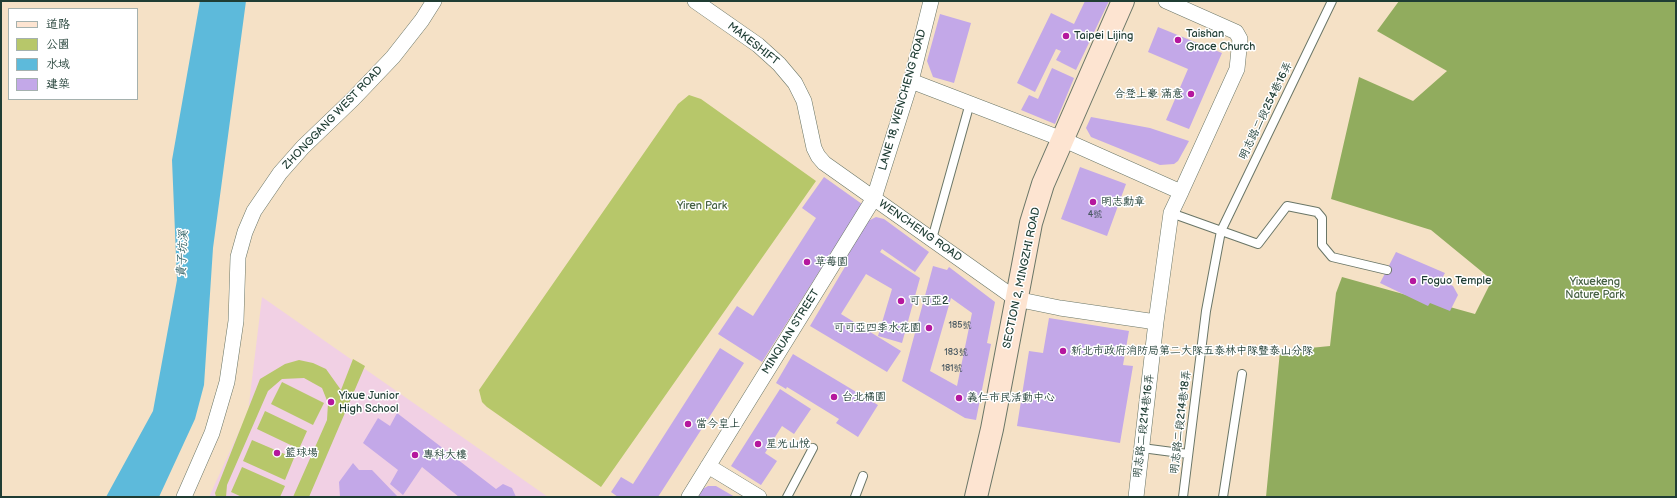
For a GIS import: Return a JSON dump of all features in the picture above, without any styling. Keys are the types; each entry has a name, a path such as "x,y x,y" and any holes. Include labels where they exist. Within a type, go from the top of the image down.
{"main road":[{"name":"SECTION 2, MINGZHI ROAD","path":"976,497 992,429 1031,223 1043,184 1123,1"}],"street":[{"name":"ZHONGGANG WEST ROAD","path":"184,497 212,433 227,382 236,321 238,257 245,232 254,211 280,173 303,147 393,57 422,20 434,1"},
{"name":"MAKESHIFT","path":"695,1 758,45 779,64 795,83 804,100 814,148 824,163"},
{"name":"LANE 18, WENCHENG ROAD","path":"874,198 911,81 931,1"},
{"name":"明志路二段214巷16弄","path":"1136,497 1156,322 1172,213 1237,69 1240,40 1236,32 1166,1"},
{"path":"911,81 1062,140 1181,192"},
{"name":"WENCHENG ROAD","path":"824,163 1016,299"},
{"name":"MINQUAN STREET","path":"689,497 874,198"},
{"path":"1016,299 1060,308 1156,322"},
{"path":"708,466 759,497"}],"lane":[{"name":"明志路二段254巷16弄","path":"1221,231 1332,1"},
{"path":"932,239 970,103"},
{"path":"1172,213 1258,244 1287,206 1317,212 1322,218 1322,245 1332,257 1387,270"},
{"name":"明志路二段214巷18弄","path":"1183,497 1206,311 1221,231"},
{"path":"1223,497 1242,374"},
{"path":"787,497 814,448"},
{"path":"1142,448 1188,454"},
{"path":"855,497 863,476"}],"shaded area":[{"name":"Yixue Junior High School","path":"262,297 548,497 209,497 248,412"}],"green space":[{"name":"Yixuekeng Nature Park","path":"1399,1 1676,1 1676,497 1266,497 1280,351 1330,346 1336,293 1342,277 1475,314 1492,280 1431,230 1331,199 1359,77 1413,101 1447,71 1377,31"},
{"name":"Yiren Park","path":"689,95 701,99 816,181 601,487 487,407 482,402 479,390 678,104"},
{"path":"353,359 365,366 309,497 293,497 327,420 328,403 322,388 304,378 282,379 268,391 227,485 226,497 216,497 215,493 260,379 285,364 299,360 313,363 326,369 341,390"},
{"path":"282,382 324,403 313,425 271,404"},
{"path":"265,411 307,431 299,449 257,429"},
{"path":"252,440 294,458 285,480 243,461"},
{"path":"242,467 285,486 280,497 242,497 231,492"}],"water":[{"name":"貴子坑溪","path":"200,1 246,1 213,248 204,385 195,419 159,497 106,497 153,411 177,280 172,160"}],"building":[{"name":"Taipei Lijing","path":"1085,1 1109,1 1076,70 1056,60 1061,51 1056,49 1035,92 1017,83 1051,13 1074,24"},
{"path":"940,14 971,23 954,83 933,77 927,61"},
{"name":"合登上豪 滿意","path":"1158,27 1222,53 1189,129 1166,120 1188,69 1148,52"},
{"path":"1052,68 1074,78 1055,124 1021,110 1029,95 1038,99"},
{"path":"1091,117 1150,128 1189,141 1178,161 1174,164 1160,165 1091,137 1086,128"},
{"name":"明志勳章","path":"1080,167 1126,184 1107,236 1061,219"},
{"name":"草莓園","path":"824,177 862,204 762,362 718,334 737,306 753,316 816,218 802,208"},
{"name":"可可亞2","path":"876,217 884,219 929,252 915,272 882,249 880,252 920,278 902,343 878,336 892,289 866,274 841,314 901,351 887,372 810,326 846,265 843,263 868,221"},
{"name":"Foguo Temple","path":"1396,252 1445,273 1441,280 1453,286 1458,295 1450,311 1430,303 1428,306 1380,283"},
{"name":"可可亞四季水花園","path":"933,266 947,270 949,267 995,302 987,343 991,344 976,420 965,418 902,381","holes":["951,298 972,313 957,386 930,371"]},
{"path":"1049,318 1129,331 1123,365 1133,366 1120,443 1017,426 1029,351 1043,353"},
{"name":"當今皇上","path":"720,348 744,363 658,497 618,497 611,492 621,477 633,484"},
{"name":"台北橘園","path":"793,354 878,405 858,437 836,423 839,419 787,387 786,389 776,383"},
{"name":"星光山悅","path":"780,389 811,409 794,434 782,426 765,453 777,461 761,485 731,466"},
{"name":"專科大樓","path":"397,413 496,489 503,484 512,488 516,497 459,497 422,467 403,495 390,484 398,470 363,443 378,418 390,426"},
{"path":"353,463 359,470 372,470 398,497 340,497 339,482"},
{"path":"708,486 716,486 735,497 697,497 701,490"}],"place":[{"name":"Taipei Lijing","path":"1066,36"},
{"name":"Taishan Grace Church","path":"1178,40"},
{"name":"合登上豪 滿意","path":"1191,94"},
{"name":"明志勳章","path":"1093,202"},
{"name":"草莓園","path":"807,262"},
{"name":"Foguo Temple","path":"1413,281"},
{"name":"可可亞2","path":"901,301"},
{"name":"可可亞四季水花園","path":"929,328"},
{"name":"新北市政府消防局第二大隊五泰林中隊暨泰山分隊","path":"1063,351"},
{"name":"台北橘園","path":"834,397"},
{"name":"義仁市民活動中心","path":"959,398"},
{"name":"Yixue Junior High School","path":"331,402"},
{"name":"當今皇上","path":"688,424"},
{"name":"星光山悅","path":"758,444"},
{"name":"籃球場","path":"277,453"},
{"name":"專科大樓","path":"415,455"}]}
